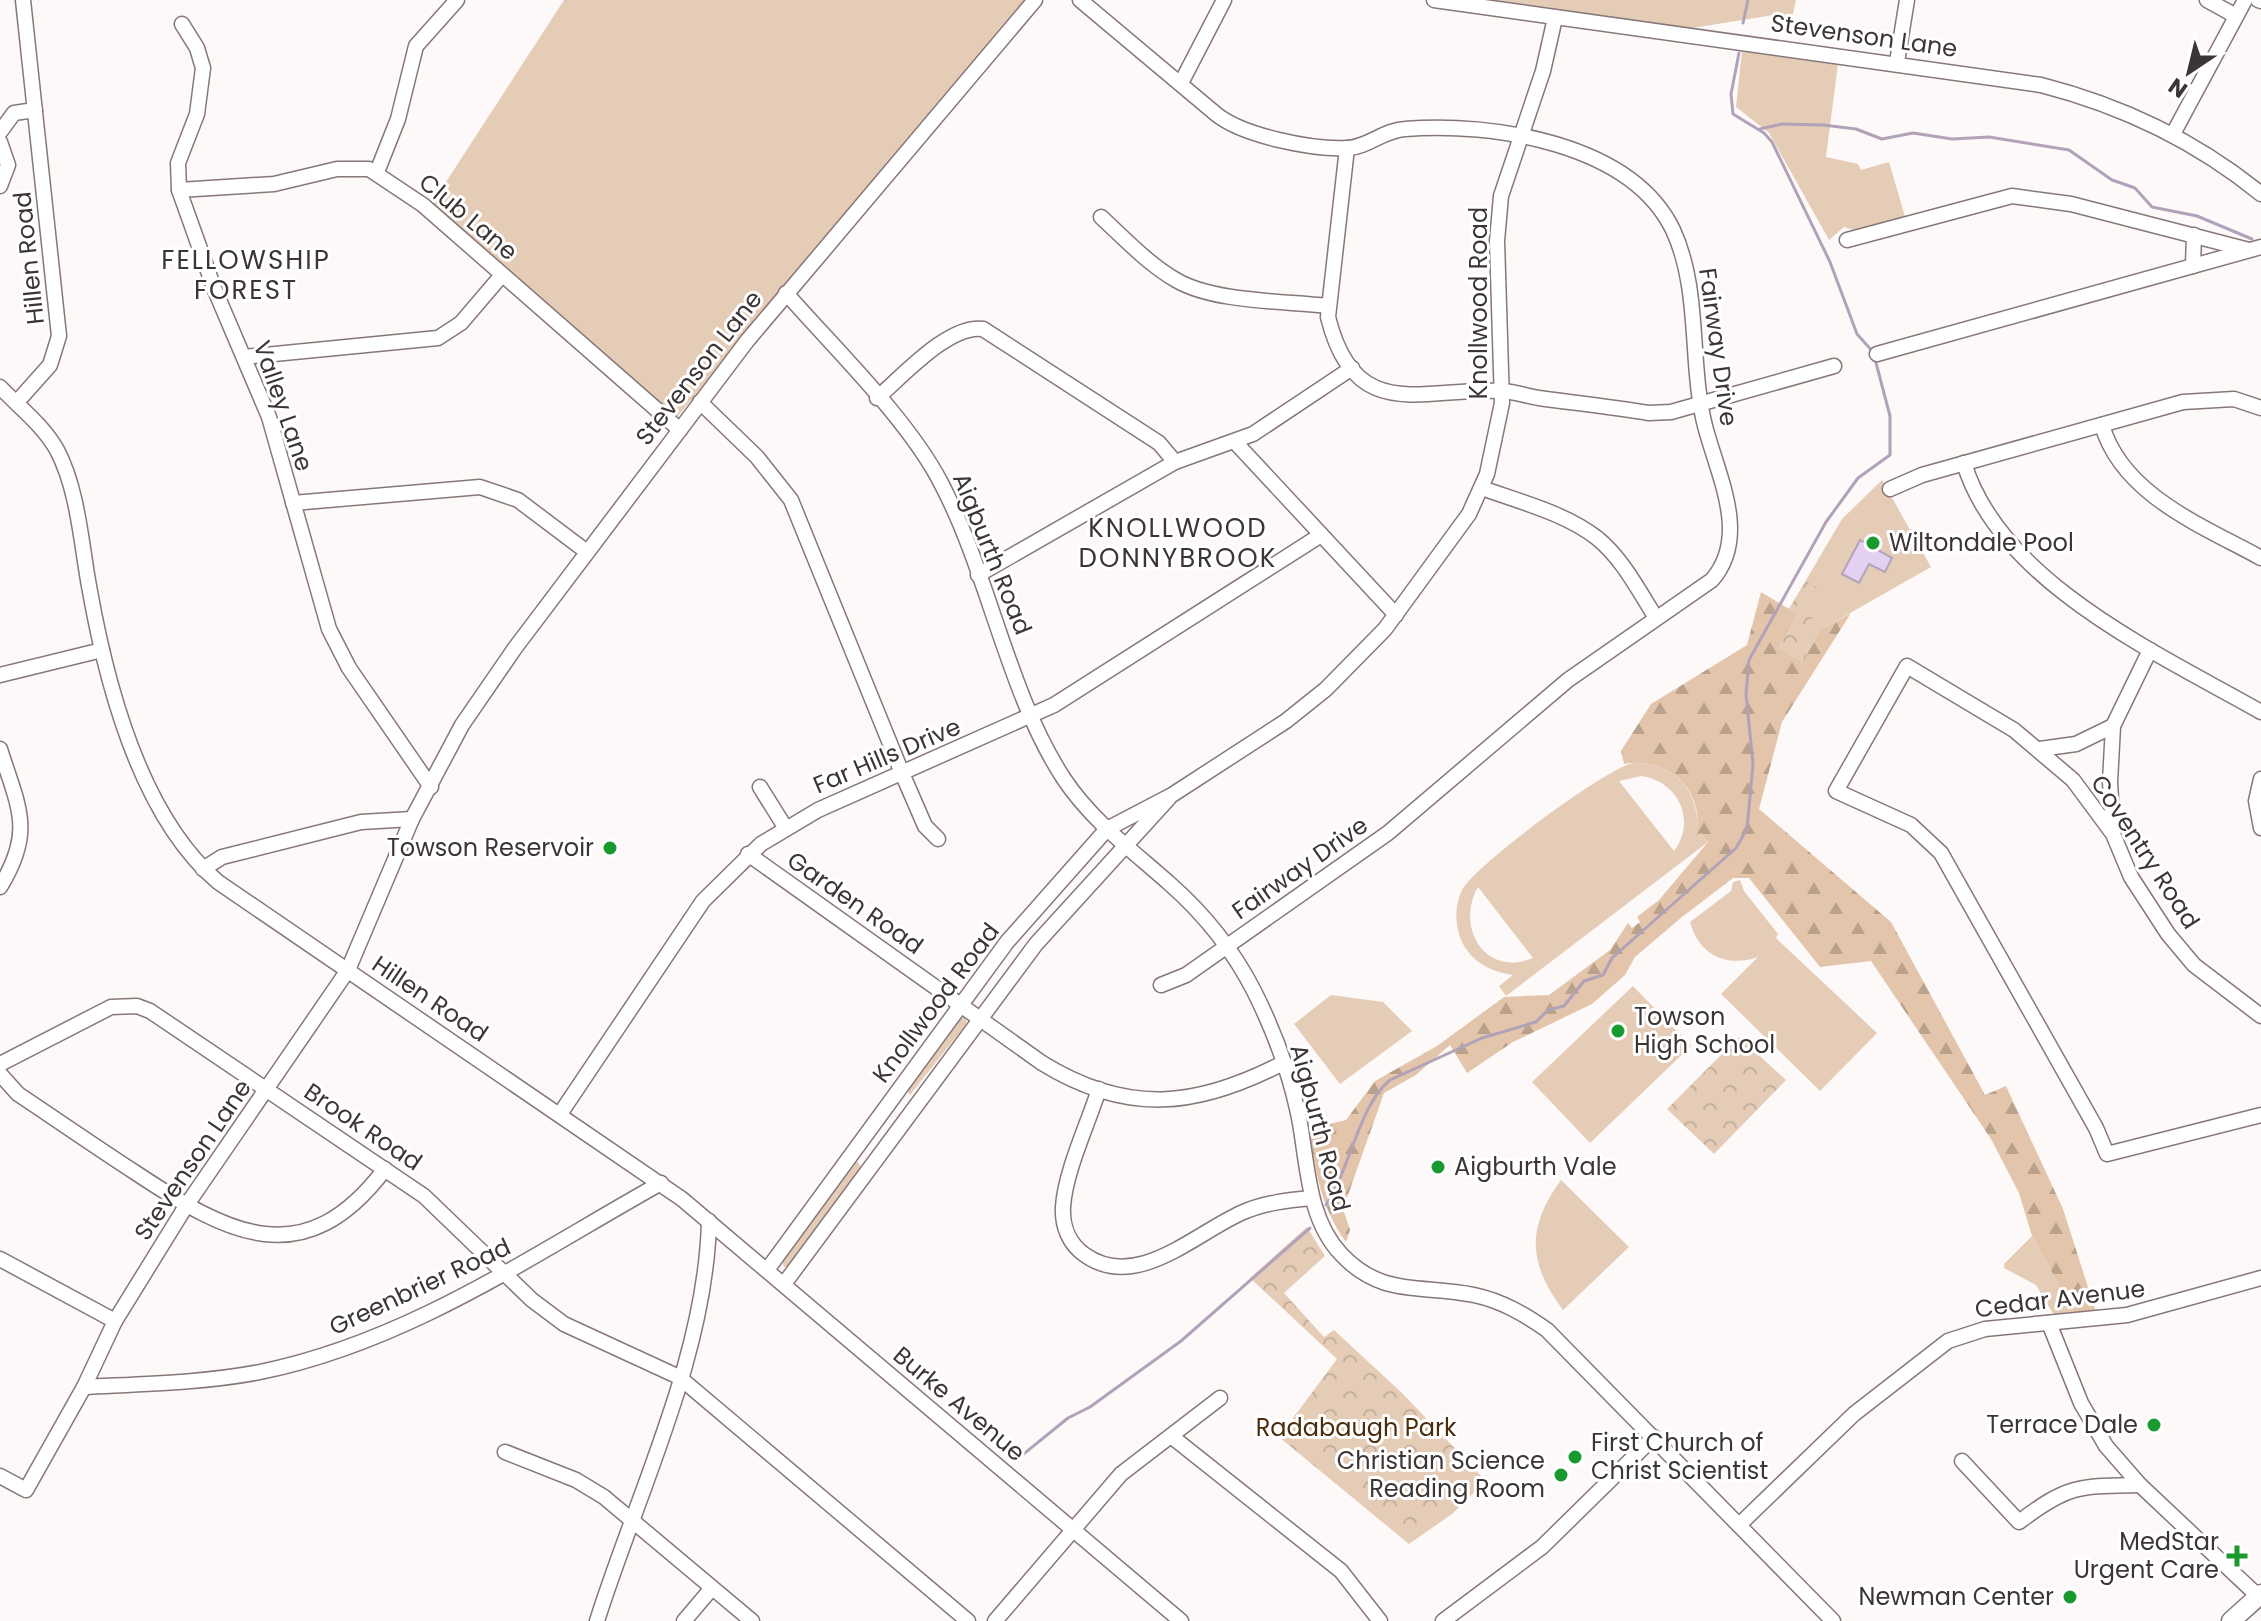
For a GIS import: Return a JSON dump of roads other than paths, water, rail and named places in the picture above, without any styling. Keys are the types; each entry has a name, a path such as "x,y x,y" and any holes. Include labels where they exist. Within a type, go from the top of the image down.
{"main road":[{"path":"2231,1621 2260,1595"}],"street":[{"name":"Hillen Road","path":"17,402 50,365 59,336 23,0"},
{"path":"179,190 274,184 337,169 377,172 398,119 416,46 457,0"},
{"name":"Stevenson Lane","path":"0,1476 26,1490 84,1387 115,1321 186,1206 348,970 412,819 462,725 587,552 786,293 1035,0"},
{"name":"Fairway Drive","path":"1080,0 1224,120 1239,129 1347,148 1401,129 1456,128 1520,137 1593,158 1617,169 1647,193 1662,211 1683,258 1700,404 1728,507 1731,544 1722,569 1712,580 1568,680 1398,826 1186,975 1161,985"},
{"path":"1181,83 1224,0"},
{"name":"Stevenson Lane","path":"1434,0 1897,62 1998,77 2062,91 2115,108 2173,134 2261,194"},
{"path":"1897,62 1907,0"},
{"path":"2207,0 2236,16"},
{"path":"2173,134 2245,0"},
{"name":"Knollwood Road","path":"767,1270 1027,918 1107,829 1145,806 1172,795 1305,706 1363,654 1396,615 1469,514 1482,488 1496,441 1503,391 1497,222 1503,182 1543,71 1555,18"},
{"name":"Valley Lane","path":"182,24 197,48 203,68 197,114 178,163 179,190 214,288 269,417 317,595 340,651 431,787"},
{"path":"0,132 14,113 35,110"},
{"path":"0,142 8,165 0,186"},
{"path":"1347,148 1327,306 1336,342 1352,368 1377,387 1401,396 1503,391 1649,413 1700,404 1834,366"},
{"name":"Club Lane","path":"377,172 423,205 680,430"},
{"path":"1847,240 2012,196 2056,201 2255,248"},
{"path":"1101,217 1165,272 1186,285 1233,296 1327,306"},
{"path":"2193,266 2194,235"},
{"path":"1877,354 2255,248"},
{"path":"244,357 438,338 461,323 502,275"},
{"name":"Aigburth Road","path":"786,293 912,438 941,482 1033,717 1062,776 1107,829 1183,896 1227,946 1255,994 1283,1063 1297,1111 1312,1198 1332,1243 1361,1270 1393,1287 1475,1295 1518,1310 1567,1348 1833,1621"},
{"path":"877,398 952,335 973,327 983,329 1159,443 1175,462"},
{"path":"978,575 1175,462 1235,442 1264,428 1352,368"},
{"name":"Hillen Road","path":"1,389 48,435 67,474 102,650 121,714 171,828 203,869 661,1183 709,1221"},
{"path":"1890,489 1922,475 2183,402 2234,399 2261,408"},
{"path":"700,402 757,457 791,500 902,773 925,826 938,839"},
{"path":"2102,425 2118,458 2155,497 2261,558"},
{"path":"1235,442 1396,615"},
{"path":"1964,463 2001,530 2069,598 2150,650 2261,712"},
{"path":"293,503 480,487 518,500 587,552"},
{"path":"1482,488 1569,521 1597,538 1622,567 1656,618"},
{"name":"Far Hills Drive","path":"560,1114 703,901 748,854 785,827 1033,717 1321,535"},
{"path":"0,675 102,650"},
{"path":"2113,834 2110,782 2113,726 2150,650"},
{"name":"Coventry Road","path":"2261,1016 2194,965 2168,934 2131,877 2113,834 2076,783 2040,749 1907,666 1836,791 1911,825 1941,853 2096,1128 2107,1154 2261,1115"},
{"path":"2040,749 2076,744 2113,726"},
{"path":"0,749 18,806 22,834 16,858 0,887"},
{"path":"2261,779 2256,801 2261,828"},
{"name":"Stevenson Lane","path":"398,856 416,826 431,787"},
{"path":"760,787 785,827"},
{"name":"Knollwood Road","path":"784,1284 1036,944 1172,795"},
{"path":"203,869 222,857 361,822 412,819"},
{"name":"Garden Road","path":"748,854 1056,1071 1099,1089 1151,1099 1197,1097 1238,1086 1283,1063"},
{"name":"Brook Road","path":"0,1064 111,1007 137,1006 176,1027 433,1202 564,1324 679,1377 968,1621"},
{"path":"0,1074 18,1094 186,1206 225,1226 253,1232 292,1233 328,1222 343,1212 385,1169"},
{"path":"1099,1089 1063,1204 1066,1231 1071,1242 1099,1264 1110,1268 1136,1266 1241,1213 1274,1203 1312,1198"},
{"name":"Greenbrier Road","path":"84,1387 215,1379 276,1368 352,1347 507,1274 661,1183"},
{"path":"597,1621 634,1521 679,1377 704,1281 709,1221"},
{"name":"Burke Avenue","path":"709,1221 1178,1620"},
{"path":"0,1259 115,1321"},
{"name":"Cedar Avenue","path":"1739,1525 1854,1414 1948,1341 1985,1329 2127,1315 2261,1278"},
{"path":"2049,1323 2097,1433 2140,1485 2260,1595"},
{"path":"995,1621 1121,1474 1220,1398"},
{"path":"1171,1436 1341,1571 1380,1621"},
{"path":"1443,1621 1542,1547 1654,1437"},
{"path":"505,1452 591,1488 752,1621"},
{"path":"1962,1461 2019,1522 2064,1491 2095,1485 2140,1485"},
{"path":"684,1621 712,1588"}],"waterway":[{"path":"1743,23 1748,0"},
{"path":"1739,53 1731,94 1733,114 1764,133 1772,142 1830,262 1857,334 1873,352"},
{"path":"1760,129 1782,124 1823,125 1856,129 1882,139 1913,133 1952,139 1989,137 2069,150 2112,180 2135,188 2152,207 2197,216 2252,239"},
{"path":"1326,1205 1370,1105 1390,1080 1482,1038 1536,1022 1548,1010 1564,1006 1584,981 1603,975 1612,958 1736,848 1747,829 1753,764 1746,694 1749,660 1826,522 1858,478 1890,455 1890,416 1875,359"},
{"path":"1015,1461 1068,1418 1090,1407 1181,1341 1310,1228"}],"place":[{"name":"Wiltondale Pool","path":"1873,543"},
{"name":"Towson Reservoir","path":"610,848"},
{"name":"Towson High School","path":"1618,1031"},
{"name":"Aigburth Vale","path":"1438,1167"},
{"name":"Terrace Dale","path":"2154,1425"},
{"name":"First Church of Christ Scientist","path":"1575,1457"},
{"name":"Christian Science Reading Room","path":"1561,1475"},
{"name":"MedStar Urgent Care","path":"2237,1556"},
{"name":"Newman Center","path":"2070,1597"}],"district":[{"name":"FELLOWSHIP FOREST","path":"246,275"},
{"name":"KNOLLWOOD DONNYBROOK","path":"1178,543"}],"park label":[{"name":"Radabaugh Park","path":"1356,1428"}]}
